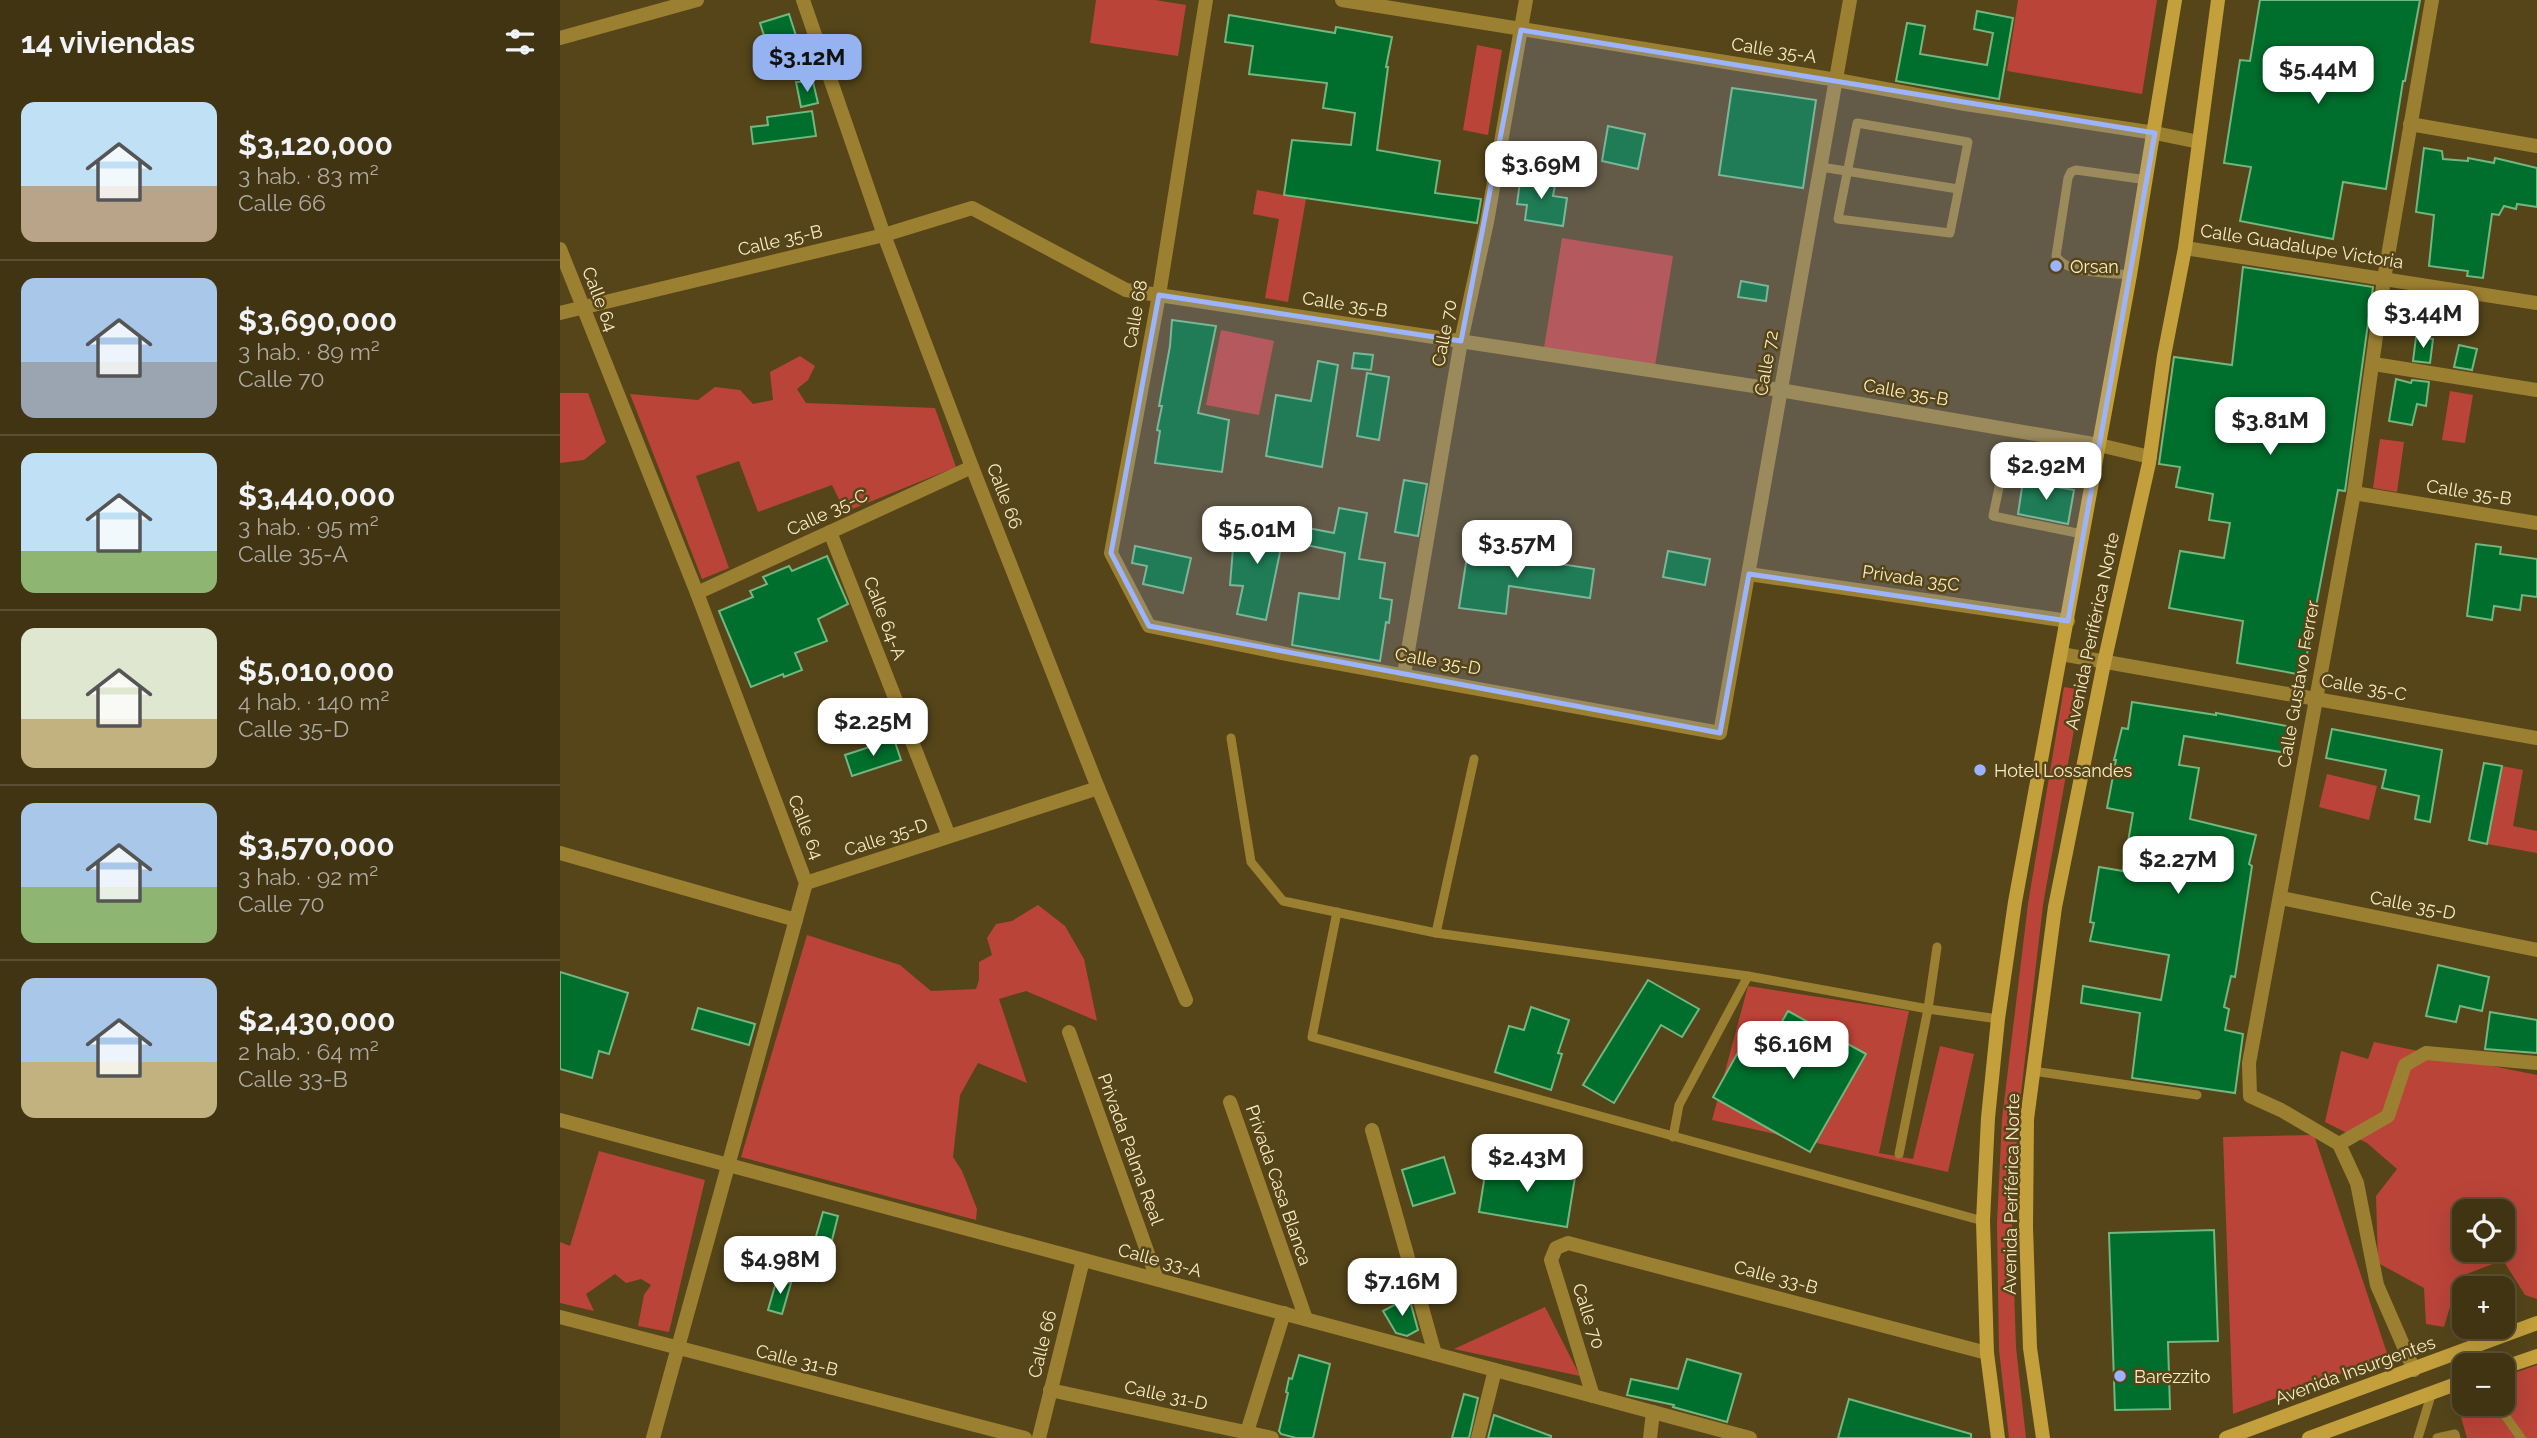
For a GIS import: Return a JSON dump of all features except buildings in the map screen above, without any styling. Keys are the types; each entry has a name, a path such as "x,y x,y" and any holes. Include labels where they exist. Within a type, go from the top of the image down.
{"main road":[{"name":"Avenida Periférica Norte","path":"1998,1438 1987,1353 1983,1222 1988,1118 1998,1019 2015,902 2147,180 2175,0"},
{"name":"Avenida Periférica Norte","path":"2043,1438 2030,1348 2026,1227 2027,1119 2055,906 2104,663 2150,457 2164,356 2185,248 2218,0"},
{"name":"Avenida Insurgentes","path":"2226,1438 2537,1323"},
{"path":"2515,1364 2537,1356"},
{"path":"2309,1438 2452,1385"}],"street":[{"path":"560,38 696,0"},
{"name":"Calle 66","path":"803,0 884,235 972,467 1098,788 1186,1000"},
{"name":"Calle 68","path":"1149,626 1111,553 1159,295 1206,0"},
{"name":"Calle 35-A","path":"1342,0 2199,142"},
{"name":"Calle 70","path":"1404,674 1461,341 1486,222 1526,0"},
{"name":"Calle 72","path":"1720,733 1850,0"},
{"name":"Calle Gustavo Ferrer","path":"2339,1144 2281,1110 2250,1096 2249,1063 2354,493 2384,279 2432,0"},
{"path":"2410,124 2537,146"},
{"name":"Calle 35-B","path":"560,313 884,235 972,208 1126,290 1780,390 2099,445 2150,457"},
{"name":"Calle Guadalupe Victoria","path":"2185,248 2537,303"},
{"name":"Calle 64","path":"560,249 697,593 806,883 653,1438"},
{"path":"2374,364 2537,390"},
{"name":"Calle 35-C","path":"697,593 972,467"},
{"name":"Calle 35-B","path":"2354,493 2537,523"},
{"name":"Calle 64-A","path":"830,532 949,836"},
{"name":"Privada 35C","path":"1749,574 2068,621"},
{"name":"Calle 35-D","path":"1149,626 1291,655 1720,733"},
{"name":"Calle 35-C","path":"2061,654 2537,738"},
{"name":"Calle 35-D","path":"806,883 1098,788"},
{"path":"560,853 796,920"},
{"name":"Calle 35-D","path":"2281,898 2537,950"},
{"name":"Privada Palma Real","path":"1069,1032 1157,1279"},
{"path":"2414,1370 2377,1285 2357,1183 2339,1144 2388,1115 2405,1065 2426,1053 2537,1063"},
{"name":"Privada Casa Blanca","path":"1230,1102 1306,1319"},
{"name":"Calle 33-A","path":"560,1120 1751,1438"},
{"path":"1372,1130 1435,1354"},
{"name":"Calle 33-B","path":"1556,1248 1568,1242 1987,1353"},
{"name":"Calle 70","path":"1556,1248 1551,1260 1593,1396"},
{"name":"Calle 66","path":"1039,1438 1083,1260"},
{"path":"1247,1432 1284,1313"},
{"name":"Calle 31-B","path":"560,1317 1025,1438"},
{"path":"1478,1438 1495,1370"},
{"name":"Calle 31-D","path":"1051,1390 1272,1438"},
{"path":"1650,1438 1653,1412"}],"lane":[{"path":"1857,123 1968,142 1950,233 1838,219 1847,171 1857,123"},
{"path":"1821,167 1958,189"},
{"path":"2130,275 2070,268 2060,264 2056,256 2068,178 2071,172 2077,170 2147,180"},
{"path":"2082,534 1993,516 2006,454 2095,471"},
{"path":"1231,738 1251,862 1283,901 1436,933 1748,976 1998,1019"},
{"path":"1436,933 1474,759"},
{"path":"1337,912 1312,1037 1983,1222"},
{"path":"1899,1154 1928,1009 1937,947"},
{"path":"1673,1137 1679,1105 1748,976"},
{"path":"2033,1071 2197,1095"},
{"path":"2418,1438 2432,1392"},
{"path":"2505,1416 2521,1438"},
{"path":"2437,1438 2455,1434 2456,1438"}],"highlighted area":[{"path":"1521,30 2155,133 2068,621 1749,574 1720,733 1149,626 1111,553 1159,295 1461,341"}],"shaded area":[{"path":"1096,0 1155,0 1186,5 1178,56 1090,43"},
{"path":"2018,0 2157,0 2142,94 2007,71"},
{"path":"1477,45 1502,50 1488,135 1463,130"},
{"path":"1257,190 1306,199 1288,302 1265,298 1279,219 1253,214"},
{"path":"1562,238 1673,256 1654,372 1543,354"},
{"path":"1221,330 1274,341 1259,415 1206,405"},
{"path":"800,356 815,366 808,380 797,389 806,403 935,408 956,467 845,512 832,485 758,512 739,461 696,476 729,568 702,579 630,394 698,400 715,387 740,390 753,404 773,400 770,372"},
{"path":"2450,391 2473,395 2465,443 2442,440"},
{"path":"560,393 588,393 606,442 584,460 560,463"},
{"path":"2380,439 2404,442 2397,492 2373,488"},
{"path":"2064,687 2081,690 2043,905 2018,1119 2012,1225 2016,1347 2026,1438 2009,1438 1999,1350 1997,1223 2002,1119 2028,904"},
{"path":"2502,766 2523,770 2513,826 2537,831 2537,853 2487,844"},
{"path":"2327,774 2377,786 2369,820 2319,807"},
{"path":"1038,905 1065,926 1084,959 1097,1021 1026,991 999,999 1027,1083 978,1063 960,1095 953,1157 962,1171 977,1209 976,1220 741,1157 807,935 900,965 931,991 976,989 979,962 992,955 987,938 996,924 1012,921"},
{"path":"1748,986 1909,1011 1879,1153 1913,1159 1940,1046 1974,1054 1948,1172 1712,1120"},
{"path":"2374,1042 2537,1075 2537,1299 2525,1295 2504,1262 2515,1262 2515,1199 2452,1199 2452,1262 2498,1262 2462,1276 2452,1276 2452,1300 2444,1327 2426,1324 2424,1288 2378,1263 2376,1196 2397,1169 2367,1143 2325,1122 2341,1051 2368,1059"},
{"path":"2314,1135 2388,1356 2233,1414 2223,1137"},
{"path":"599,1151 705,1180 669,1332 638,1326 644,1295 651,1285 641,1279 626,1283 615,1274 586,1294 594,1311 560,1303 560,1242 570,1246"},
{"path":"1545,1307 1580,1376 1454,1349"},
{"path":"2537,1365 2537,1438 2467,1438 2461,1416 2515,1416 2515,1373"}],"place":[{"name":"Orsan","path":"2056,266"},
{"name":"Hotel Lossandes","path":"1980,770"},
{"name":"Barezzito","path":"2120,1376"}]}
